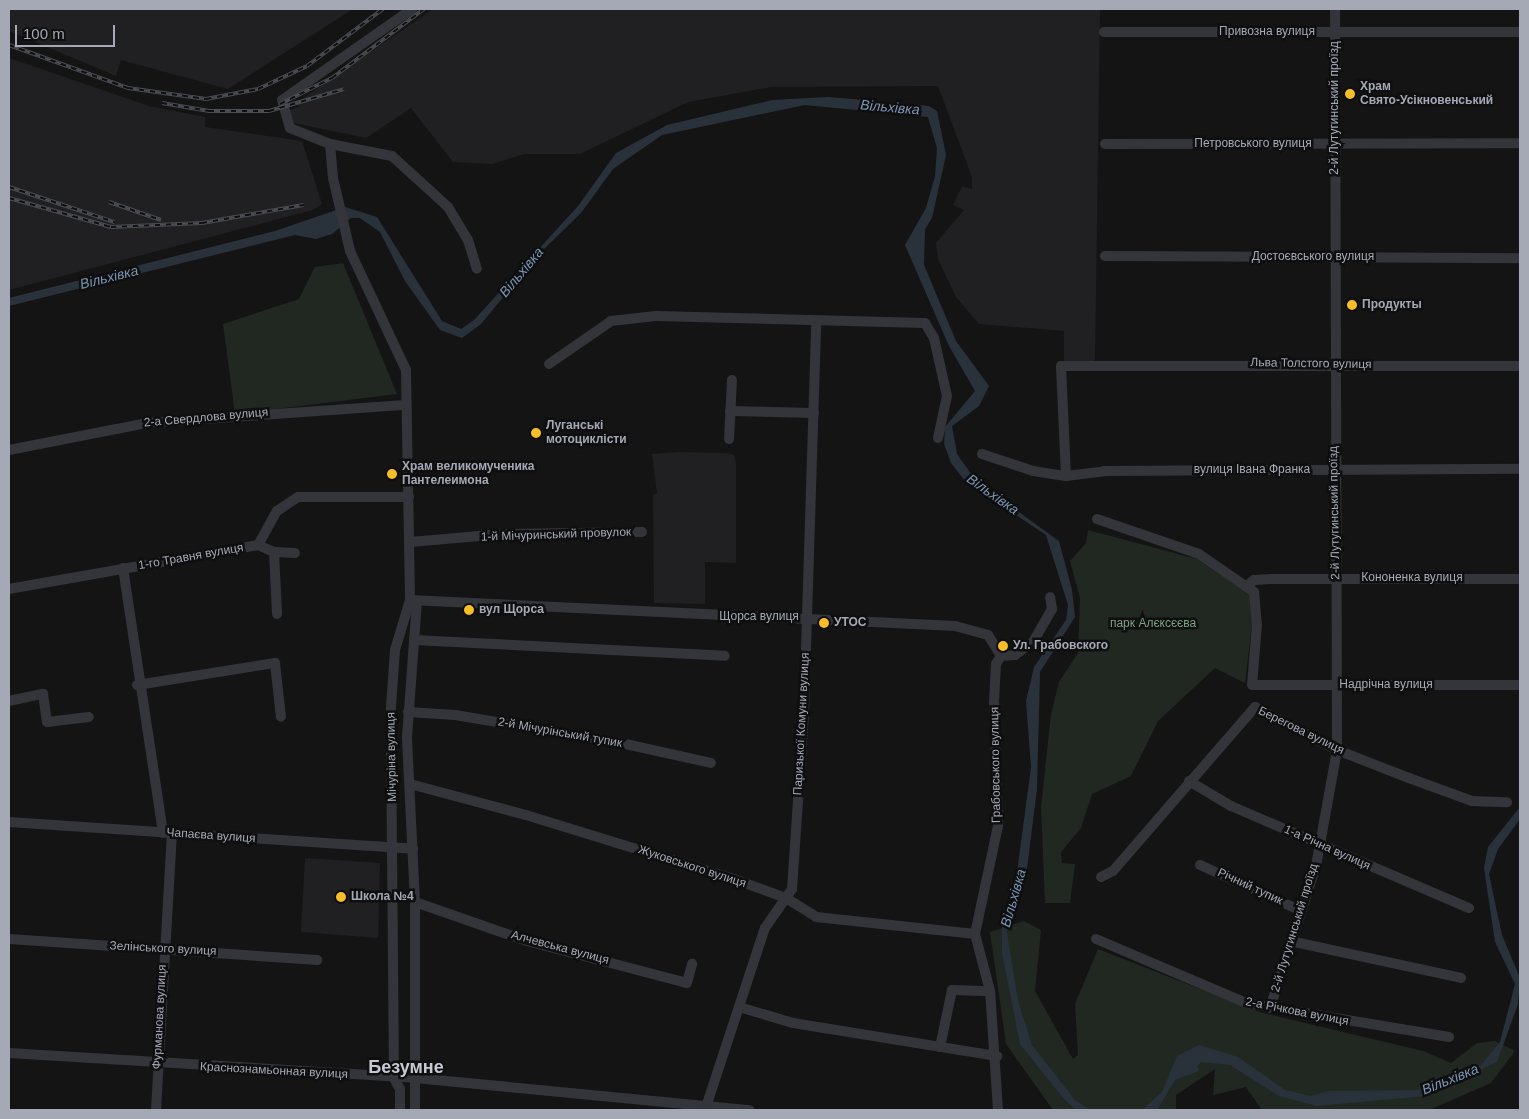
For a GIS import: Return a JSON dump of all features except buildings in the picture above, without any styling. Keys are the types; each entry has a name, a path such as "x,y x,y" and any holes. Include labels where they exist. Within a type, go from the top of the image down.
{"street":[{"path":"412,9 282,100 290,128 330,144 392,156 448,207 468,240 477,269"},
{"name":"2-й Лутугинський проїзд","path":"1270,1008 1319,845 1337,750 1334,470 1335,9"},
{"name":"Привозна вулиця","path":"1104,32 1520,32"},
{"name":"Мічуріна вулиця","path":"330,144 333,178 350,251 406,370 405,405 414,640 408,712 415,902 415,1110"},
{"name":"Петровського вулиця","path":"1105,144 1520,144"},
{"name":"Достоєвського вулиця","path":"1105,256 1520,258"},
{"path":"549,364 611,321 692,316 925,323 934,338 947,396 938,438"},
{"name":"Паризької Комуни вулиця","path":"706,1107 765,928 792,889 808,616 816,321"},
{"name":"Льва Толстого вулиця","path":"1066,476 1061,366 1335,364 1520,366"},
{"path":"729,439 732,380"},
{"name":"2-а Свердлова вулиця","path":"9,450 146,423 405,405"},
{"path":"730,411 814,414"},
{"name":"вулиця Івана Франка","path":"982,454 1033,471 1066,476 1104,471 1520,469"},
{"name":"1-го Травня вулиця","path":"9,589 258,545 276,511 298,496 409,497"},
{"path":"1097,518 1199,554 1247,586"},
{"name":"1-й Мічуринський провулок","path":"411,542 502,534 642,532"},
{"path":"258,545 274,552 295,553"},
{"path":"274,552 277,614"},
{"name":"Фурманова вулиця","path":"123,568 137,685 167,834 156,1110"},
{"name":"Кононенка вулиця","path":"1247,586 1254,580 1335,578 1520,579"},
{"name":"Надрічна вулиця","path":"1247,586 1254,592 1257,624 1252,685 1520,685"},
{"path":"1001,656 1015,655 1033,642 1052,609 1050,597"},
{"name":"Мічуріна вулиця","path":"400,1110 400,1089 394,1078 394,849 391,707 395,650 413,601"},
{"name":"Щорса вулиця","path":"413,601 750,619 808,616 974,630 988,635 1001,656"},
{"path":"414,640 725,656"},
{"name":"Грабовського вулиця","path":"998,1110 997,1056 990,991 975,934 998,826 994,702 996,664 1001,656"},
{"path":"137,685 274,663 281,717"},
{"path":"9,701 43,694 47,722 89,717"},
{"name":"Берегова вулиця","path":"1101,877 1113,871 1255,707 1337,750 1472,801 1507,802"},
{"name":"2-й Мічурінський тупик","path":"408,712 455,715 621,743 711,763"},
{"name":"1-а Річна вулиця","path":"1189,781 1231,806 1469,908"},
{"name":"Жуковського вулиця","path":"410,784 526,814 786,898 816,917 975,934"},
{"name":"Чапаєва вулиця","path":"9,822 394,849 413,848"},
{"name":"Річний тупик","path":"1200,864 1299,910"},
{"name":"Алчевська вулиця","path":"415,902 527,941 686,983 692,964"},
{"name":"Зелінського вулиця","path":"9,939 317,960"},
{"name":"2-а Річкова вулиця","path":"1096,939 1246,1003 1449,1037"},
{"path":"1290,941 1461,978"},
{"path":"940,1047 952,990 990,991"},
{"path":"739,1007 793,1024 997,1056"},
{"name":"Краснознамьонная вулиця","path":"9,1053 158,1064 415,1078 749,1110"}],"shaded area":[{"path":"9,9 353,9 228,89 121,60 116,76 9,31"},
{"path":"433,9 1100,9 1095,361 1064,362 1064,331 979,324 956,297 938,259 936,243 964,210 953,205 962,186 972,189 972,177 938,86 771,87 688,102 580,154 524,154 492,164 453,162 411,108 366,138 294,123 289,110 299,107 298,102"},
{"path":"9,58 149,106 205,117 205,127 302,141 322,204 313,210 9,290"},
{"path":"678,452 726,453 734,455 736,464 736,563 705,562 705,604 654,603 653,495 657,493 652,454"},
{"name":"Школа №4","path":"305,858 380,863 378,938 301,932"}],"green space":[{"path":"343,263 397,394 235,414 223,324 299,299 315,267"},
{"name":"парк Алєксєєва","path":"1088,530 1197,559 1250,595 1252,624 1245,683 1215,668 1158,721 1131,776 1092,794 1081,828 1061,852 1062,863 1075,864 1070,903 1045,903 1041,807 1051,714 1059,682 1078,653 1080,598 1070,561 1086,543"},
{"path":"1024,921 1041,930 1035,991 1073,1059 1078,1055 1075,1004 1098,949 1259,1012 1423,1051 1451,1063 1477,1043 1495,1041 1515,1051 1491,1083 1429,1110 1262,1110 1246,1087 1213,1095 1215,1069 1176,1095 1176,1110 1053,1110 1006,1044 990,932"}],"water":[{"name":"Вільхівка","path":"829,97 929,106 937,111 946,155 932,218 925,229 924,265 956,341 989,386 979,406 952,426 957,454 976,481 1059,541 1072,590 1075,617 1040,672 1037,789 1026,877 1012,904 1007,933 1018,1001 1032,1045 1075,1100 1090,1110 1076,1110 1063,1098 1020,1044 1002,953 1002,916 1016,880 1031,767 1026,701 1034,667 1066,620 1068,605 1046,535 965,481 951,463 944,444 945,427 975,391 949,346 905,245 926,208 935,176 937,148 928,117 805,105 662,135 613,169 581,213 540,253 481,324 462,338 440,330 405,281 380,232 360,218 351,218 332,234 316,239 295,235 9,306 9,298 275,231 345,207 377,217 442,321 461,329 474,320 578,206 616,153 667,125 772,100"},
{"name":"Вільхівка","path":"1520,807 1520,819 1498,849 1489,874 1502,935 1520,978 1518,1004 1497,1062 1425,1096 1317,1106 1279,1096 1230,1065 1201,1062 1197,1066 1199,1071 1175,1080 1157,1110 1142,1110 1162,1092 1177,1056 1199,1045 1238,1057 1285,1090 1311,1096 1328,1091 1418,1090 1481,1065 1500,1042 1515,984 1495,942 1484,868 1488,847"}],"railway":[{"path":"9,45 128,88 206,99 258,89 307,66 383,9"},
{"path":"280,104 332,78 424,9"},
{"path":"162,103 209,111 269,111 344,89"},
{"path":"9,187 114,222"},
{"path":"9,198 111,227 202,223 303,205"},
{"path":"109,202 161,220"}],"place":[{"name":"Храм Свято-Усікновенський","path":"1350,94"},
{"name":"Продукты","path":"1352,305"},
{"name":"Луганські мотоциклісти","path":"536,433"},
{"name":"Храм великомученика Пантелеимона","path":"392,474"},
{"name":"вул Щорса","path":"469,610"},
{"name":"УТОС","path":"824,623"},
{"name":"Ул. Грабовского","path":"1003,646"},
{"name":"Школа №4","path":"341,897"}],"district":[{"name":"Безумне","path":"406,1067"}]}
